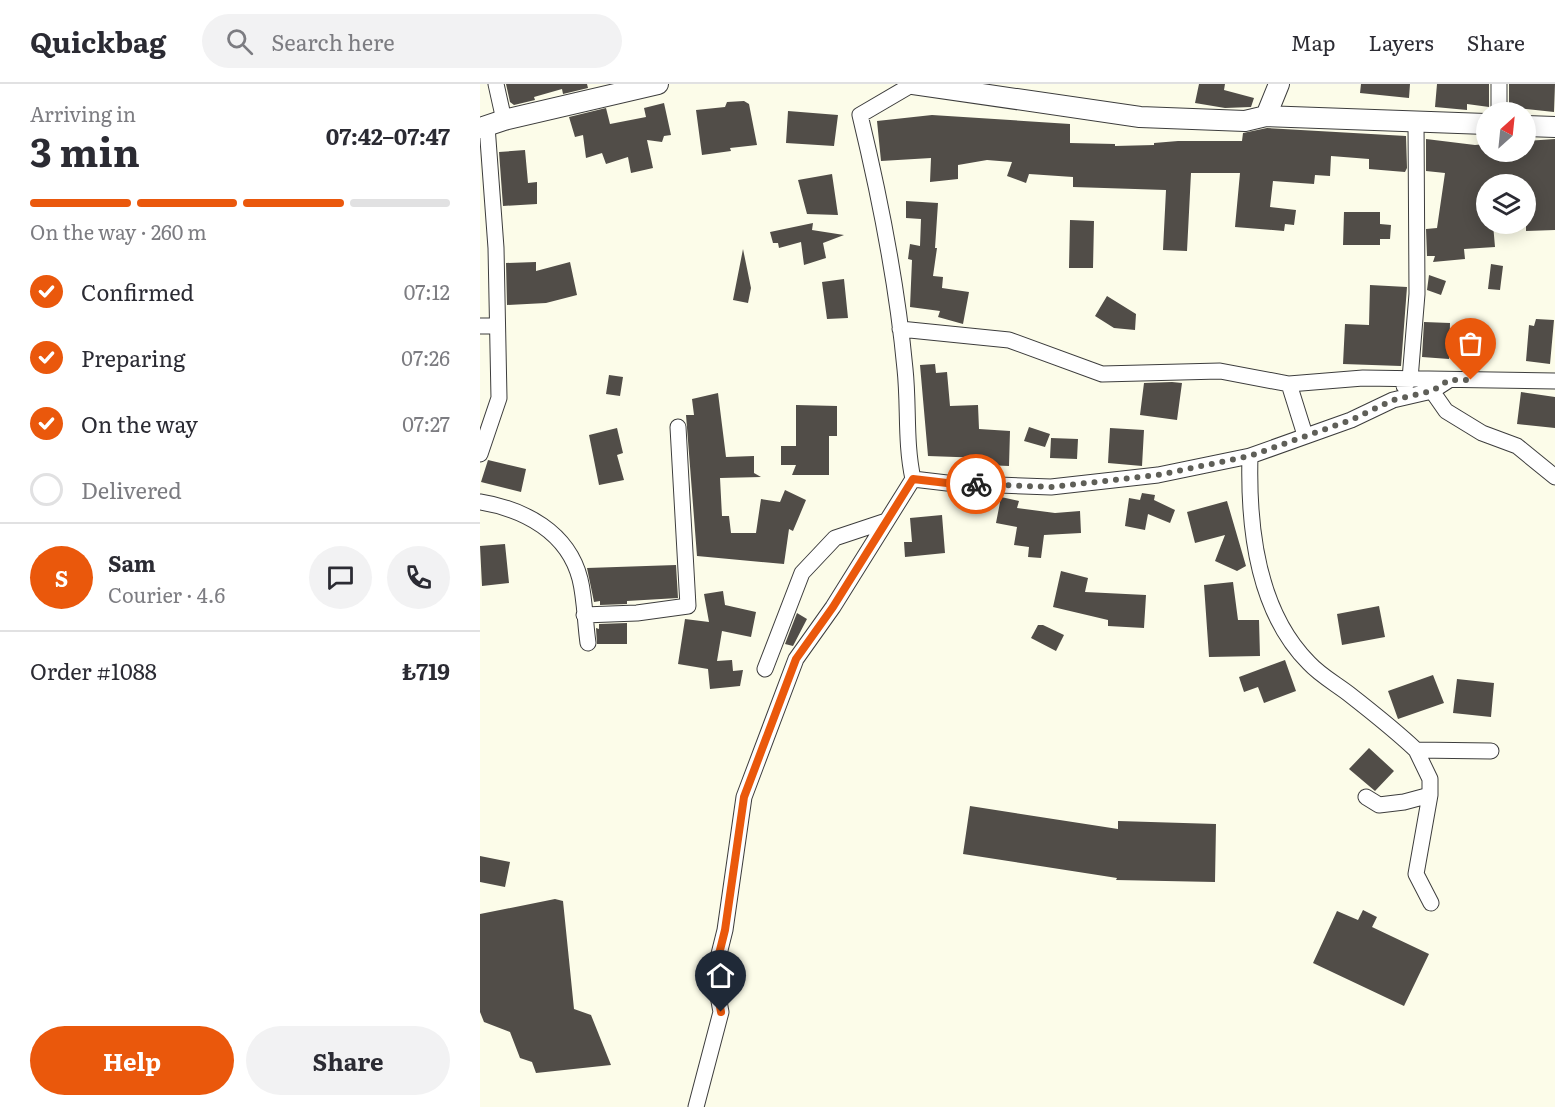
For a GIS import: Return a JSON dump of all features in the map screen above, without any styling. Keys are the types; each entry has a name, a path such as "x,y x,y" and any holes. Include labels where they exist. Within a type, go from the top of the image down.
{"street":[{"path":"480,454 499,398 490,124 496,84"},
{"path":"490,124 631,87 658,84"},
{"path":"696,1107 721,1012 714,974 725,930 744,797 796,659 833,607 913,479 906,427 905,371 900,329 887,243 860,115 913,84 1140,117 1245,121 1266,116 1476,124"},
{"path":"1266,116 1279,84"},
{"path":"1499,84 1499,102"},
{"path":"1393,400 1410,379 1417,294 1416,122"},
{"path":"1536,127 1555,128"},
{"path":"480,326 497,326"},
{"path":"900,329 1008,340 1102,374 1220,371 1289,384 1363,378 1555,381"},
{"path":"913,479 947,483 1051,487 1158,475 1250,456 1351,420 1393,400 1432,391 1449,380"},
{"path":"1289,384 1305,435"},
{"path":"1432,391 1446,411 1482,433 1517,446 1555,477"},
{"path":"584,615 637,613 688,606 678,427"},
{"path":"1250,456 1249,500 1261,575 1276,614 1293,645 1310,664 1386,722 1416,750 1430,779 1430,795 1416,874 1431,903"},
{"path":"480,502 497,504 528,516 550,529 568,554 580,578 588,643"},
{"path":"765,669 802,573 835,538 886,521"},
{"path":"1416,750 1491,751"},
{"path":"1366,797 1379,805 1430,795"}],"building":[{"path":"506,84 587,84 588,88 563,94 562,89 534,97 535,100 514,105 510,102"},
{"path":"1199,84 1225,84 1224,90 1254,98 1251,107 1225,108 1195,103"},
{"path":"1361,84 1410,84 1409,98 1360,93"},
{"path":"1437,84 1489,84 1489,102 1476,102 1476,105 1467,104 1467,110 1435,107"},
{"path":"1509,84 1555,84 1554,112 1536,110 1536,102 1509,102"},
{"path":"744,101 749,104 757,145 730,148 731,151 702,155 696,110 725,107 727,102"},
{"path":"664,103 671,135 664,136 662,142 647,140 653,168 631,173 628,157 606,164 602,153 586,158 583,135 575,137 569,117 606,108 610,124 646,117 644,108"},
{"path":"788,111 838,115 834,146 786,143"},
{"path":"932,115 1070,124 1070,143 1115,144 1115,146 1154,145 1154,143 1178,141 1242,141 1243,133 1267,128 1406,136 1407,168 1405,172 1369,169 1369,159 1331,156 1330,176 1315,175 1314,184 1273,181 1270,207 1296,210 1294,225 1285,224 1284,231 1235,227 1240,173 1191,173 1187,251 1163,250 1166,190 1073,187 1073,177 1029,174 1026,183 1007,176 1012,162 987,160 958,165 958,179 930,182 931,158 881,161 877,121"},
{"path":"1426,139 1476,145 1476,162 1536,162 1536,140 1555,139 1555,230 1536,231 1536,174 1476,174 1476,234 1494,234 1495,247 1464,249 1465,259 1433,262 1435,256 1427,256 1426,229 1437,228 1445,173 1426,171"},
{"path":"525,150 528,183 537,182 537,204 503,206 499,152"},
{"path":"832,174 838,215 807,214 798,180"},
{"path":"906,201 938,203 935,248 937,248 933,276 943,277 942,288 969,292 963,324 938,317 940,311 910,307 912,260 908,259 910,244 920,246 921,219 906,218"},
{"path":"1344,212 1380,212 1380,224 1391,225 1390,239 1380,239 1380,245 1343,245"},
{"path":"1070,220 1094,221 1093,268 1069,268"},
{"path":"813,223 812,230 844,235 823,243 826,258 804,265 801,242 779,248 778,243 773,243 770,232"},
{"path":"743,249 751,288 748,303 733,300"},
{"path":"536,262 536,271 570,262 577,295 546,303 507,305 506,263"},
{"path":"1491,264 1503,266 1500,290 1488,289"},
{"path":"1429,275 1446,281 1441,295 1427,290"},
{"path":"844,279 848,318 827,319 822,282"},
{"path":"1370,285 1407,287 1401,366 1343,364 1345,324 1369,325"},
{"path":"1107,296 1136,314 1135,330 1114,328 1095,316"},
{"path":"1536,319 1554,320 1550,364 1526,361 1529,325 1534,326"},
{"path":"1424,322 1450,323 1449,359 1422,357"},
{"path":"935,364 936,373 947,372 950,406 978,405 979,429 1010,431 1009,466 984,465 984,458 928,456 920,365"},
{"path":"609,375 623,377 620,396 606,394"},
{"path":"1144,383 1182,383 1177,420 1140,415"},
{"path":"1521,392 1555,397 1555,428 1517,424"},
{"path":"718,393 726,457 754,456 754,473 761,477 720,478 722,516 729,516 731,533 756,533 761,499 780,502 785,490 806,500 793,531 789,529 784,564 697,556 686,415 694,415 692,399"},
{"path":"796,405 837,406 837,436 829,436 829,475 792,475 796,465 781,465 781,446 796,446"},
{"path":"1029,427 1050,434 1045,447 1024,441"},
{"path":"617,428 623,453 617,455 624,480 599,485 589,435"},
{"path":"1110,428 1144,430 1142,466 1108,463"},
{"path":"1051,438 1078,439 1077,459 1050,458"},
{"path":"488,460 526,469 521,492 481,482"},
{"path":"1142,493 1155,495 1154,500 1175,510 1170,523 1148,514 1145,530 1125,526 1129,498 1140,500"},
{"path":"1001,497 1019,501 1017,508 1055,513 1080,511 1081,533 1044,535 1041,558 1028,557 1029,547 1014,545 1017,527 996,523"},
{"path":"1227,501 1246,566 1237,571 1215,561 1225,535 1195,543 1187,512"},
{"path":"942,515 945,553 905,557 904,542 912,542 910,518"},
{"path":"505,544 509,583 482,586 480,546"},
{"path":"676,565 678,598 627,601 627,604 600,605 600,601 594,602 587,568"},
{"path":"1061,571 1088,578 1085,592 1146,595 1144,628 1108,626 1108,620 1053,607"},
{"path":"1233,582 1238,620 1259,620 1260,656 1209,657 1204,585"},
{"path":"723,591 725,605 756,612 751,637 722,631 717,661 732,660 733,671 743,670 740,686 710,689 708,669 678,664 685,619 709,622 704,594"},
{"path":"1379,606 1385,637 1342,645 1337,614"},
{"path":"797,613 807,619 793,646 785,644"},
{"path":"627,623 627,644 597,644 596,628 599,629 599,624"},
{"path":"1038,625 1064,635 1056,651 1031,638"},
{"path":"1285,660 1296,691 1264,703 1258,687 1244,692 1239,677"},
{"path":"1433,675 1444,703 1398,719 1388,691"},
{"path":"1457,679 1494,683 1491,717 1453,713"},
{"path":"1369,748 1394,771 1375,791 1349,769"},
{"path":"970,806 1118,829 1118,821 1216,824 1215,882 1116,880 1117,878 963,854"},
{"path":"480,856 510,862 505,887 480,882"},
{"path":"555,899 563,901 574,1009 591,1015 611,1065 536,1073 532,1062 520,1058 510,1032 484,1022 480,1012 480,914"},
{"path":"1363,910 1377,917 1372,927 1429,954 1404,1006 1313,963 1337,911 1358,920"}],"way so far":[{"path":"976,484 1022,484 1051,487 1158,475 1250,456 1351,420 1393,400 1432,391 1449,380 1471,380"}],"route":[{"path":"721,1012 714,974 725,930 744,797 796,659 833,607 913,479 976,484"}]}
